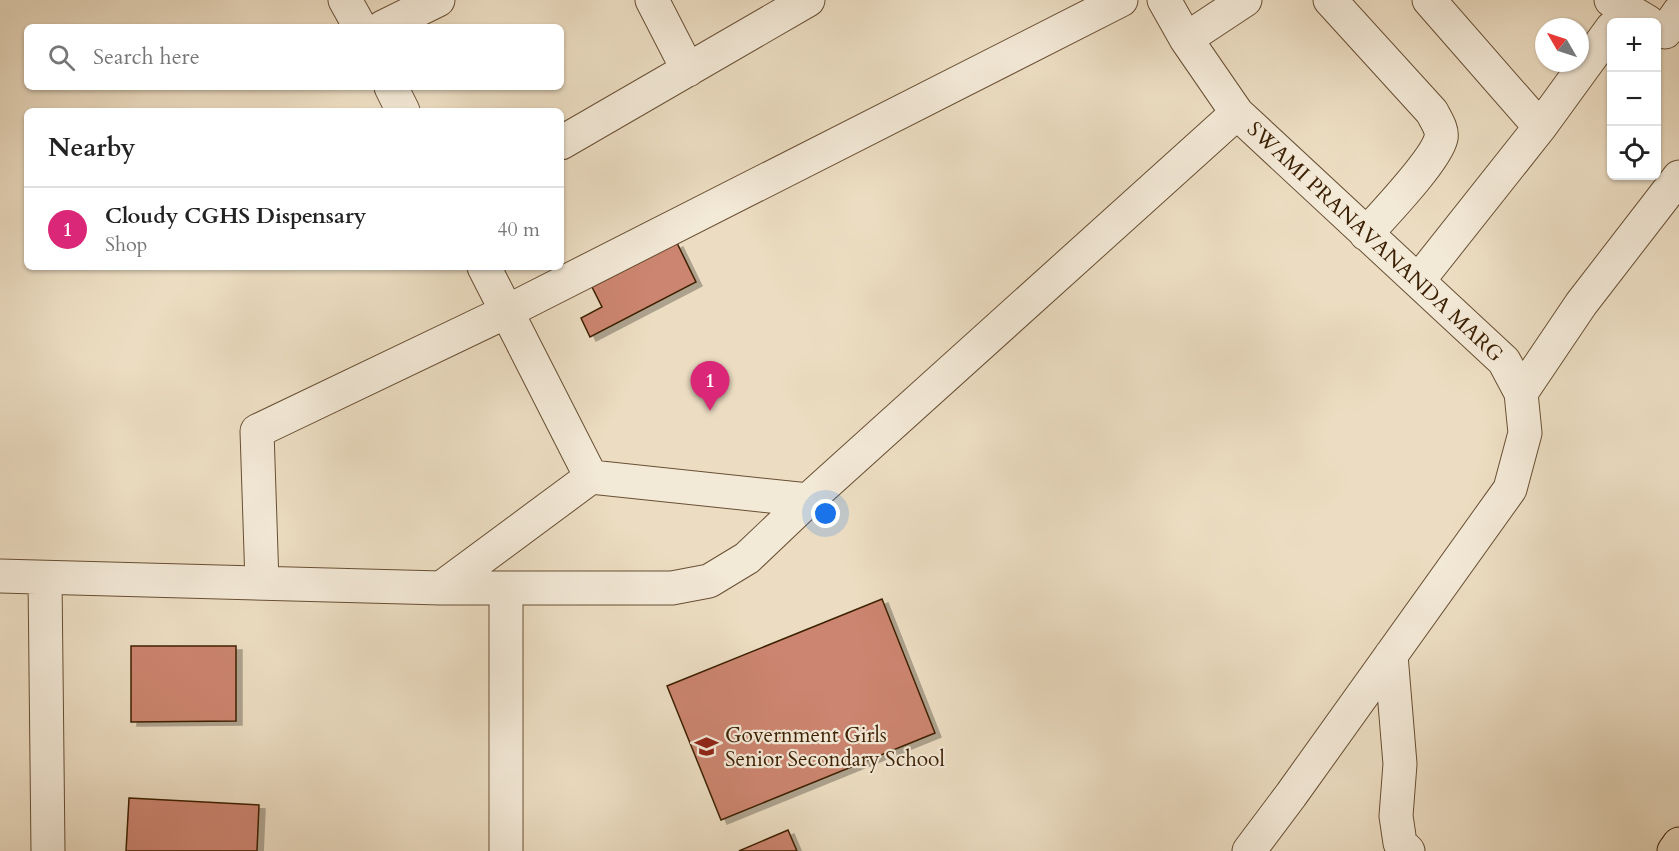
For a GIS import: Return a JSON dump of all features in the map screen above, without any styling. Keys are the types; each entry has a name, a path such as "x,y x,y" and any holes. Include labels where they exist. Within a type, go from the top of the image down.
{"main road":[{"path":"1674,851 1679,844"}],"street":[{"path":"345,0 358,24"},
{"path":"389,24 438,0"},
{"path":"652,0 688,70"},
{"path":"564,141 808,0"},
{"path":"262,583 257,431 508,311 1121,0"},
{"name":"SWAMI PRANAVANANDA MARG","path":"1164,0 1186,39 1238,113 1504,361 1521,393 1525,433 1510,489 1249,851"},
{"path":"1186,39 1245,0"},
{"path":"1330,0 1432,112 1440,127 1442,137 1433,157 1366,234"},
{"path":"1429,0 1540,127"},
{"path":"1661,30 1665,32 1679,12"},
{"path":"1418,282 1540,127 1622,17"},
{"path":"392,90 402,108"},
{"path":"0,576 441,588 672,588 709,580 747,558 808,500 1238,113"},
{"path":"1521,393 1581,304 1679,177"},
{"path":"486,270 591,477"},
{"path":"441,588 591,477 808,500"},
{"path":"45,578 48,851"},
{"path":"506,588 506,851"},
{"path":"1391,655 1400,764 1396,816 1400,843 1408,851"}],"building":[{"path":"677,243 696,282 590,337 581,318 602,307 592,287"},
{"path":"882,599 935,733 721,820 667,686"},
{"path":"131,646 236,646 236,721 131,722"},
{"path":"129,798 259,805 257,851 126,851"},
{"path":"788,830 797,851 739,851"}],"place":[{"name":"Cloudy CGHS Dispensary","path":"710,411"},
{"name":"Government Girls Senior Secondary School","path":"707,747"}]}
